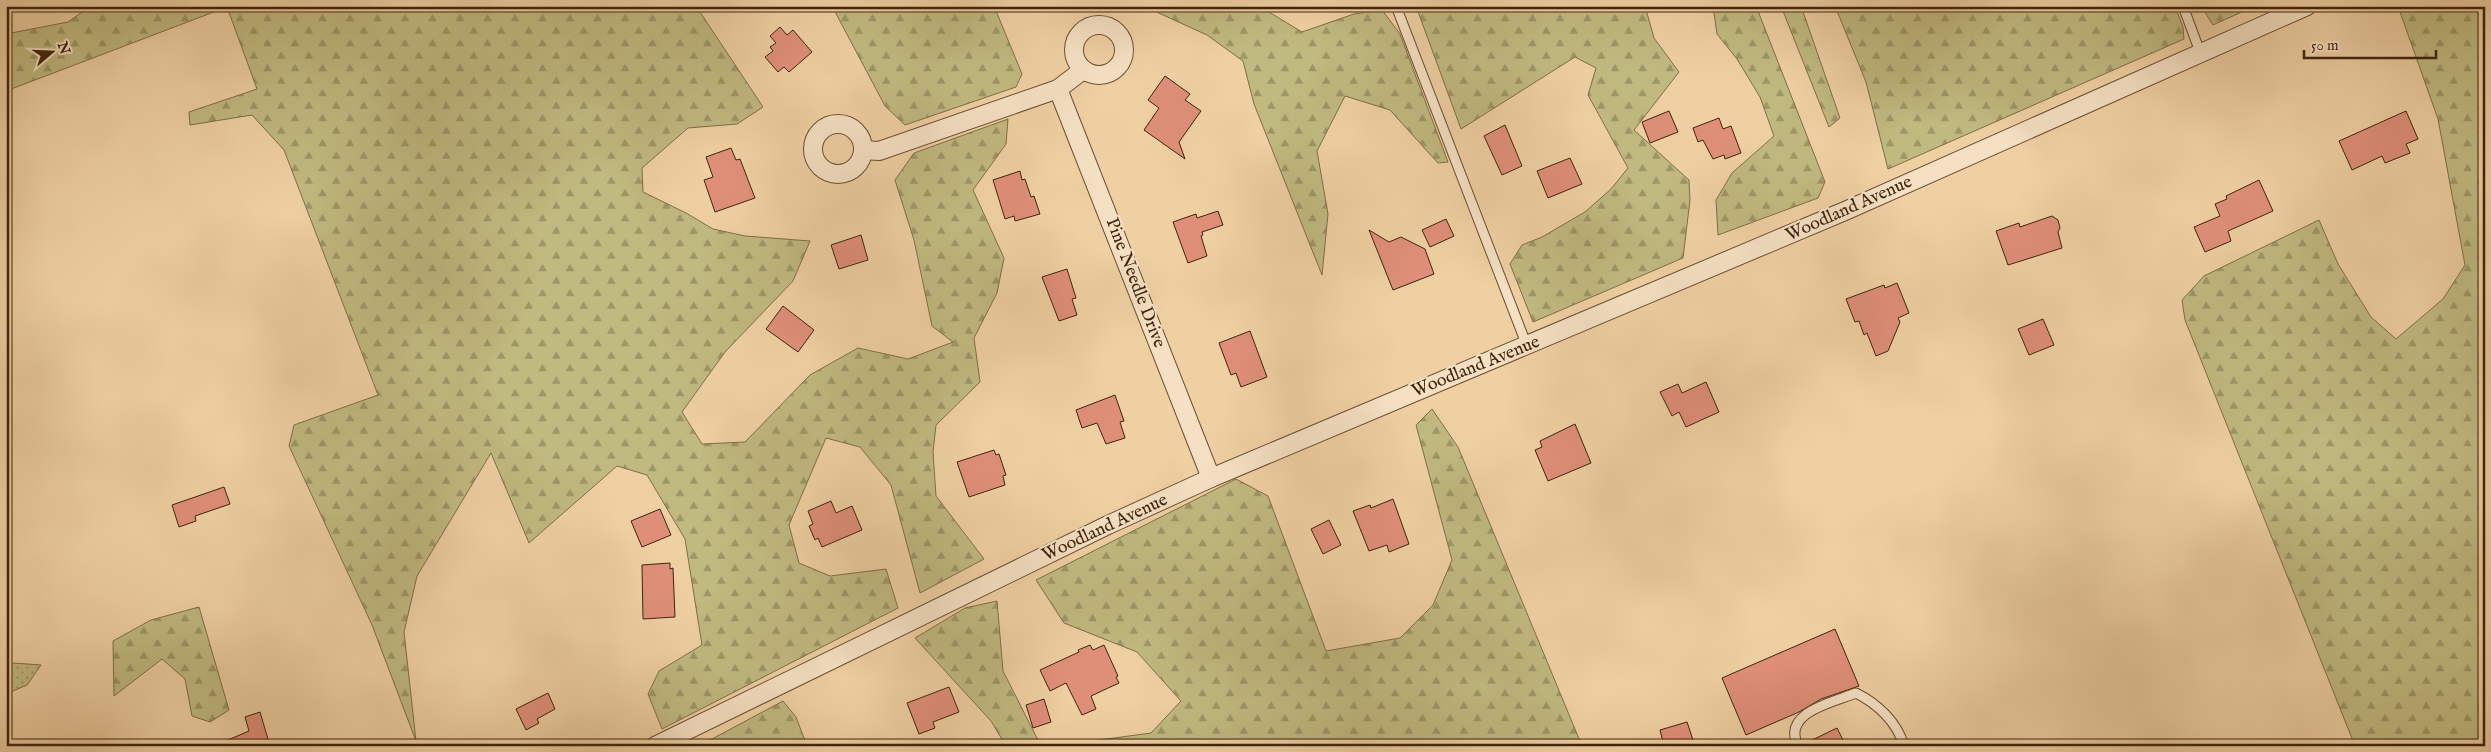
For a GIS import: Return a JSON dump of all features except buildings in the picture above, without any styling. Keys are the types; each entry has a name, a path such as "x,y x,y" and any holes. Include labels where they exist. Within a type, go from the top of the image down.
{"street":[{"name":"Woodland Avenue","path":"655,746 1108,524 1211,478 1845,212 2200,52 2307,6"},
{"path":"863,150 879,151 1058,89 1083,70"},
{"name":"Pine Needle Drive","path":"1058,89 1211,478"}],"lane":[{"path":"1396,6 1527,346"},
{"path":"2183,6 2200,52"},
{"path":"1798,746 1794,737 1796,724 1806,712 1856,693 1870,700 1886,714 1902,737 1904,746"}],"green space":[{"path":"91,6 700,6 700,12 763,107 737,124 688,128 642,168 643,192 686,213 713,229 745,236 810,241 793,281 725,352 682,412 702,444 745,442 810,375 858,348 908,359 953,342 932,326 914,240 895,180 914,153 1008,119 1006,144 973,190 1004,258 997,293 974,338 980,382 936,425 933,452 936,496 984,559 920,593 891,485 860,447 826,438 789,525 799,563 830,576 886,569 898,608 662,729 648,694 659,671 702,645 685,539 647,475 617,466 529,543 491,453 417,576 404,632 416,741 372,625 289,446 294,425 378,395 284,150 252,115 190,125 189,112 257,89 227,7 6,91 6,34 68,22"},
{"path":"832,6 994,6 1022,74 1016,87 905,125 885,106"},
{"path":"1156,6 1259,6 1302,32 1354,14 1382,10 1400,34 1448,162 1438,163 1390,110 1345,96 1317,151 1328,214 1322,275 1254,104 1243,61 1207,35 1150,9"},
{"path":"1416,6 1645,6 1654,38 1679,72 1634,130 1689,180 1690,200 1683,258 1533,322 1510,264 1522,245 1542,237 1585,212 1611,189 1628,168 1588,95 1596,68 1575,57 1461,129"},
{"path":"1713,6 1756,6 1825,182 1818,198 1718,235 1716,200 1732,173 1774,136 1760,97 1737,59 1717,34"},
{"path":"1781,6 1801,6 1840,118 1829,127"},
{"path":"1835,6 2175,6 2183,27 2184,39 1888,169 1866,82"},
{"path":"2201,6 2255,6 2213,25"},
{"path":"2401,6 2485,6 2485,746 2355,746 2185,320 2182,300 2204,276 2319,220 2338,264 2371,317 2396,339 2443,299 2465,265 2438,119 2399,9"},
{"path":"1432,409 1458,447 1582,746 1054,746 1151,733 1181,701 1137,652 1064,623 1036,580 1236,479 1268,496 1326,651 1400,638 1433,605 1452,560 1416,425"},
{"path":"997,601 1003,671 1041,746 1006,746 991,721 915,638 965,608"},
{"path":"199,607 229,710 210,722 192,716 185,679 162,659 114,696 113,641 151,620"},
{"path":"13,663 41,665 27,685 6,694 6,667"},
{"path":"783,701 796,717 807,746 699,746"}]}
